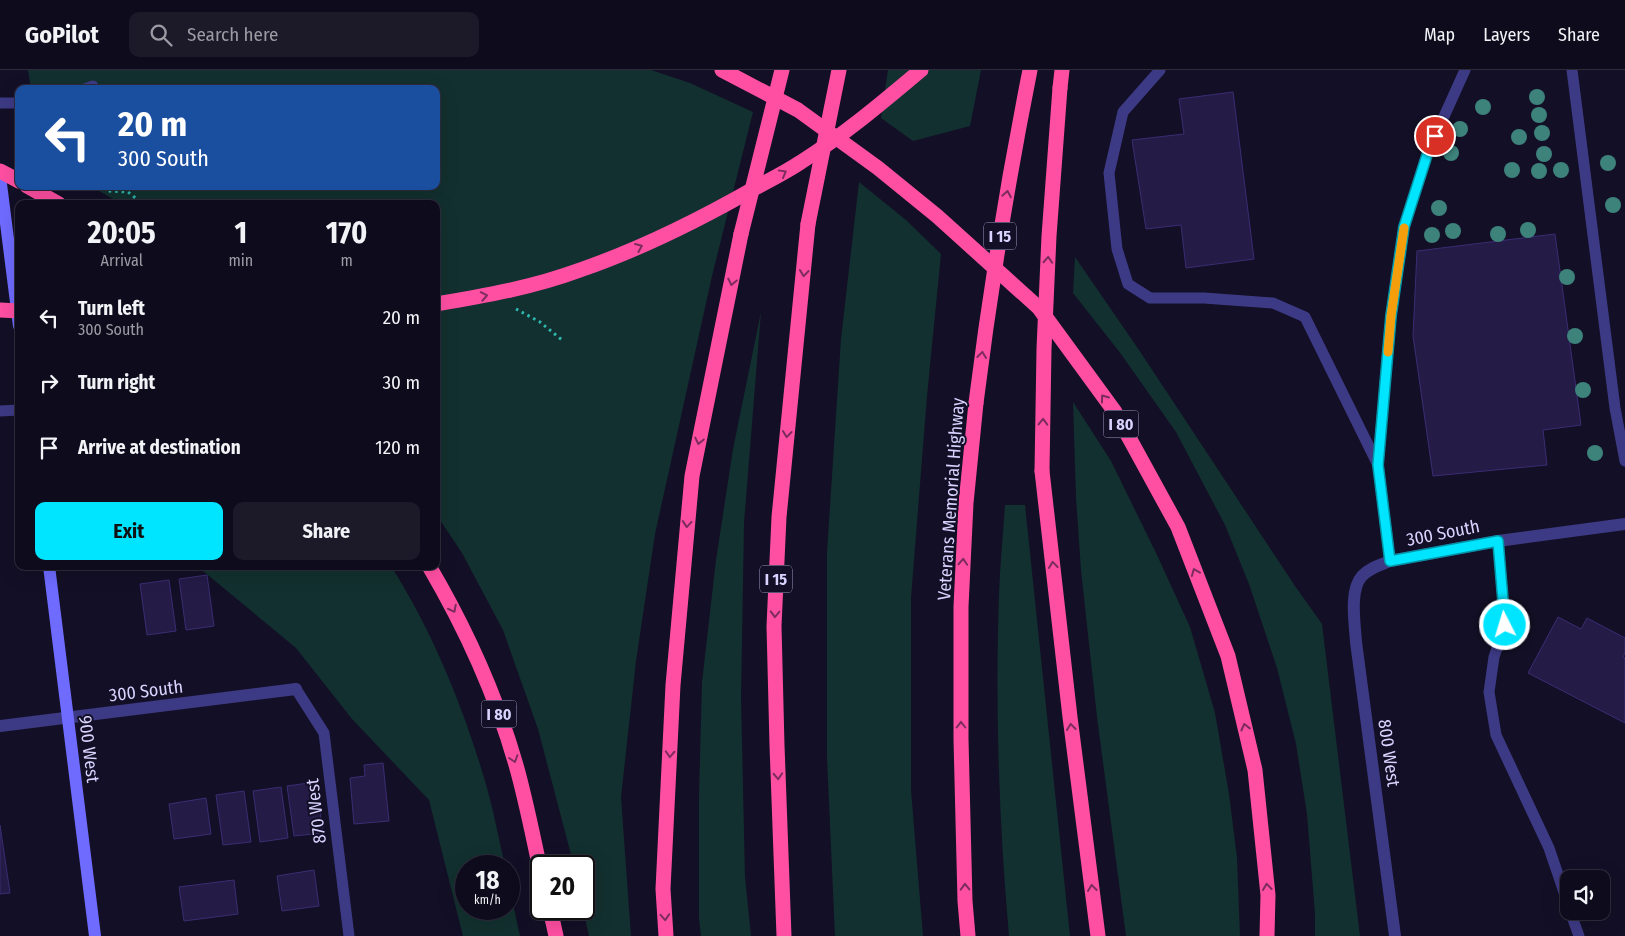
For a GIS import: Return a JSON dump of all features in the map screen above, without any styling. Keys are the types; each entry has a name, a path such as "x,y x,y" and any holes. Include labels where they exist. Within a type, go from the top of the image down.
{"highway":[{"name":"I 80","path":"722,70 798,110 878,168 937,216 1039,308 1114,412 1178,527 1228,656 1255,770 1268,895 1267,936"},
{"path":"666,936 663,889 673,686 692,476 741,234 782,70"},
{"name":"I 15","path":"784,936 776,745 774,626 779,516 808,224 839,70"},
{"path":"440,303 490,295 527,286 579,271 642,246 726,205 802,162 870,113 922,70"},
{"name":"Veterans Memorial Highway","path":"968,936 965,901 961,739 961,607 966,503 988,311 1000,232 1030,70"},
{"path":"1062,70 1048,245 1042,471 1070,717 1098,936"},
{"path":"0,171 15,180"},
{"path":"35,190 53,200"},
{"path":"0,310 15,311"},
{"name":"I 80","path":"431,570 452,605 490,686 516,765 537,855"},
{"path":"552,920 556,936"}],"main road":[{"path":"0,176 15,294"},
{"name":"900 West","path":"50,570 95,936"}],"street":[{"name":"300 South","path":"1361,576 1376,566 1390,561 1498,541 1625,524"},
{"name":"800 West","path":"1361,576 1356,587 1353,608 1356,642 1395,936"},
{"name":"300 South","path":"0,726 296,689"}],"lane":[{"path":"1160,70 1123,112 1109,173 1118,249 1128,284 1150,298 1204,298 1273,303 1305,317 1378,465"},
{"path":"1390,561 1378,465 1391,316 1404,227 1428,152 1465,70"},
{"path":"1572,70 1615,408 1625,462"},
{"path":"0,103 15,103"},
{"path":"0,412 15,410"},
{"path":"1498,541 1505,625 1494,657 1489,692 1496,734 1549,848 1560,880"},
{"name":"870 West","path":"296,689 324,732 349,936"},
{"path":"1573,920 1579,936"}],"path":[{"path":"107,190 128,192 138,200"}],"green space":[{"path":"28,70 651,70 690,83 753,112 712,276 655,534 636,661 621,797 631,936 589,936 585,920 595,920 595,855 571,855 538,729 503,630 462,553 440,520 440,200 115,200 97,190 440,190 440,85 30,85"},
{"path":"888,70 981,70 970,126 913,141 881,118"},
{"path":"859,182 906,220 941,254 927,396 911,598 911,790 923,936 835,936 827,758 827,552 841,339"},
{"path":"1075,257 1322,624 1360,936 1315,936 1307,814 1296,744 1277,668 1249,584 1225,525 1176,432 1121,354 1073,293"},
{"path":"761,312 744,523 741,697 745,877 751,936 701,936 699,919 699,795 702,682 716,560 733,449"},
{"path":"1073,402 1111,461 1190,627 1215,713 1229,794 1237,858 1240,936 1126,936 1097,717 1081,570 1076,498"},
{"path":"1005,505 1025,505 1070,936 1009,936 1000,809 998,723 999,595"},
{"path":"202,570 393,570 407,592 434,646 469,730 487,788 503,855 455,855 455,904 429,800 352,719 296,648"},
{"path":"459,920 517,920 520,936 463,936"}],"building":[{"path":"1233,92 1254,259 1186,268 1181,225 1146,229 1132,140 1184,134 1179,99"},
{"path":"1555,234 1581,425 1543,430 1547,465 1433,476 1413,336 1417,251"},
{"path":"207,575 214,626 186,630 179,579"},
{"path":"169,580 176,631 147,635 140,584"},
{"path":"1558,617 1581,629 1587,618 1625,638 1625,653 1623,657 1625,658 1625,723 1528,673"},
{"path":"383,763 389,821 354,824 350,778 365,776 364,765"},
{"path":"316,782 323,833 294,836 287,786"},
{"path":"281,787 288,838 260,842 253,791"},
{"path":"244,791 251,842 223,845 216,795"},
{"path":"206,798 211,834 174,839 169,804"},
{"path":"0,825 10,893 0,894"},
{"path":"314,870 319,906 282,911 277,876"},
{"path":"234,880 238,914 184,921 179,887"}],"slow traffic":[{"path":"1388,352 1391,316 1404,228"}],"route":[{"path":"1435,136 1404,227 1391,316 1378,465 1390,561 1498,541 1505,625"}]}
